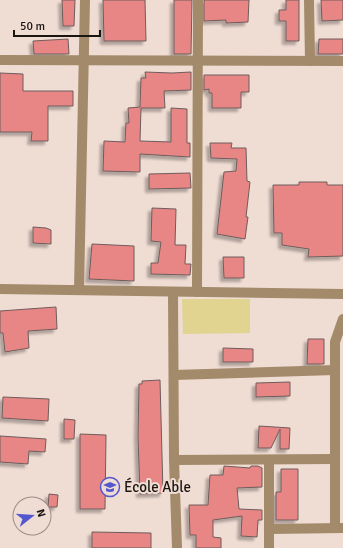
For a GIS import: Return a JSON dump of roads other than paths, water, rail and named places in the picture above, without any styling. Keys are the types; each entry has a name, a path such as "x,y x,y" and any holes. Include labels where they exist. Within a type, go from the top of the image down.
{"street":[{"path":"79,290 86,0"},
{"path":"197,292 198,0"},
{"path":"309,0 310,61"},
{"path":"0,60 343,61"},
{"path":"0,289 343,294"},
{"path":"173,292 174,460 177,548"},
{"path":"269,529 339,528 334,459 335,342 343,319"},
{"path":"174,375 335,370"},
{"path":"174,460 334,459"},
{"path":"269,460 269,548"}],"place":[{"name":"École Able","path":"110,487"}]}
